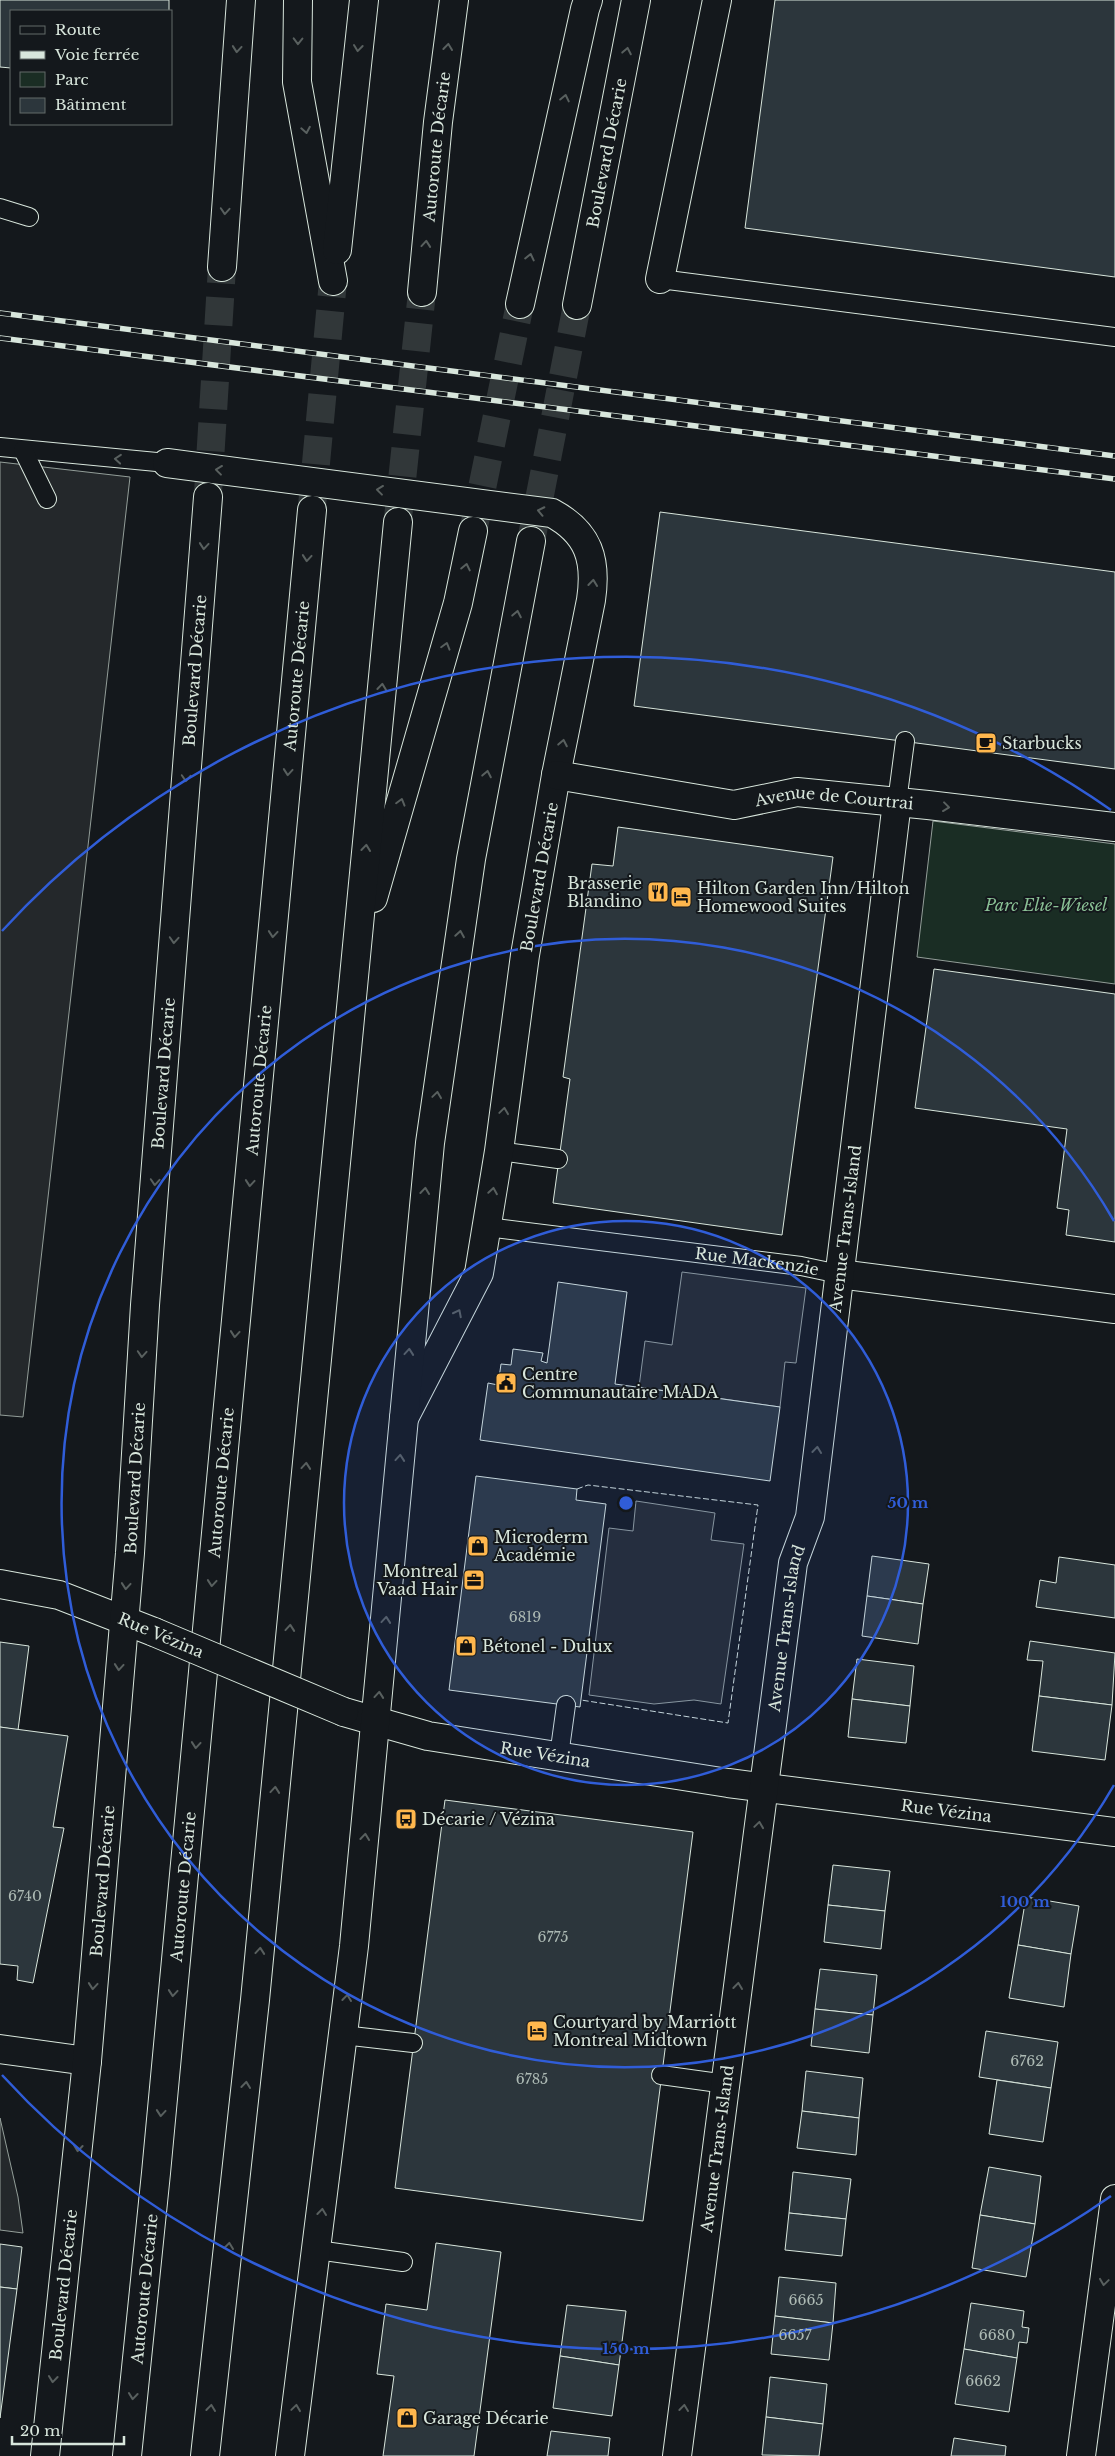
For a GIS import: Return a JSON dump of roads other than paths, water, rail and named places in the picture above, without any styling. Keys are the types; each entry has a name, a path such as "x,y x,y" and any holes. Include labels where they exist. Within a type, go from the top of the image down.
{"main road":[{"path":"222,267 241,0"},
{"path":"298,0 297,82 333,281 364,0"},
{"name":"Autoroute Décarie","path":"422,292 438,122 454,0"},
{"path":"520,304 588,0"},
{"name":"Boulevard Décarie","path":"577,305 636,0"},
{"path":"660,279 717,0"},
{"name":"Boulevard Décarie","path":"167,464 552,513 564,520 581,537 588,549 594,578 556,775 525,955 499,1151 479,1273 404,1418"},
{"name":"Boulevard Décarie","path":"45,2456 87,2061 124,1618 145,1305 208,497"},
{"name":"Autoroute Décarie","path":"127,2456 157,2163 312,510"},
{"path":"205,2456 254,2009 398,522"},
{"path":"354,966 458,603 474,531"},
{"name":"Boulevard Décarie","path":"290,2456 343,2035 376,1722 430,1143 451,991 481,803 531,541"},
{"name":"Avenue de Courtrai","path":"556,775 734,805 797,792 1115,828"},
{"name":"Avenue Trans-Island","path":"677,2456 793,1562 810,1517 897,802"},
{"name":"Rue Mackenzie","path":"839,1274 1115,1309"},
{"name":"Rue Vézina","path":"0,1584 59,1595 124,1618 344,1712 428,1736 764,1787 1115,1832"},
{"path":"0,2048 87,2061"},
{"path":"1081,2456 1115,2199"}],"lane":[{"path":"0,208 29,217"},
{"path":"660,279 1115,337"},
{"path":"0,447 167,464"},
{"path":"23,450 48,499"},
{"path":"897,802 905,741"},
{"path":"499,1151 558,1159"},
{"name":"Rue Mackenzie","path":"487,1227 801,1266 839,1274"},
{"path":"559,1756 566,1705"},
{"path":"343,2035 413,2043"},
{"path":"662,2075 726,2084"},
{"path":"317,2250 403,2262"}],"tunnel":[{"path":"208,493 222,267"},
{"path":"312,506 333,281"},
{"path":"398,518 422,292"},
{"path":"474,527 520,304"},
{"path":"531,541 577,305"}],"railway":[{"path":"0,313 1115,456"},
{"path":"0,338 1115,479"}],"place":[{"name":"Starbucks","path":"986,743"},
{"name":"Brasserie Blandino","path":"658,892"},
{"name":"Hilton Garden Inn/Hilton Homewood Suites","path":"681,897"},
{"name":"Centre Communautaire MADA","path":"506,1383"},
{"name":"Microderm Académie","path":"478,1546"},
{"name":"Montreal Vaad Hair","path":"474,1580"},
{"name":"Bétonel - Dulux","path":"466,1646"},
{"name":"Décarie / Vézina","path":"406,1819"},
{"name":"Courtyard by Marriott Montreal Midtown","path":"537,2031"},
{"name":"Garage Décarie","path":"407,2418"}],"park label":[{"name":"Parc Elie-Wiesel","path":"1046,905"}]}
